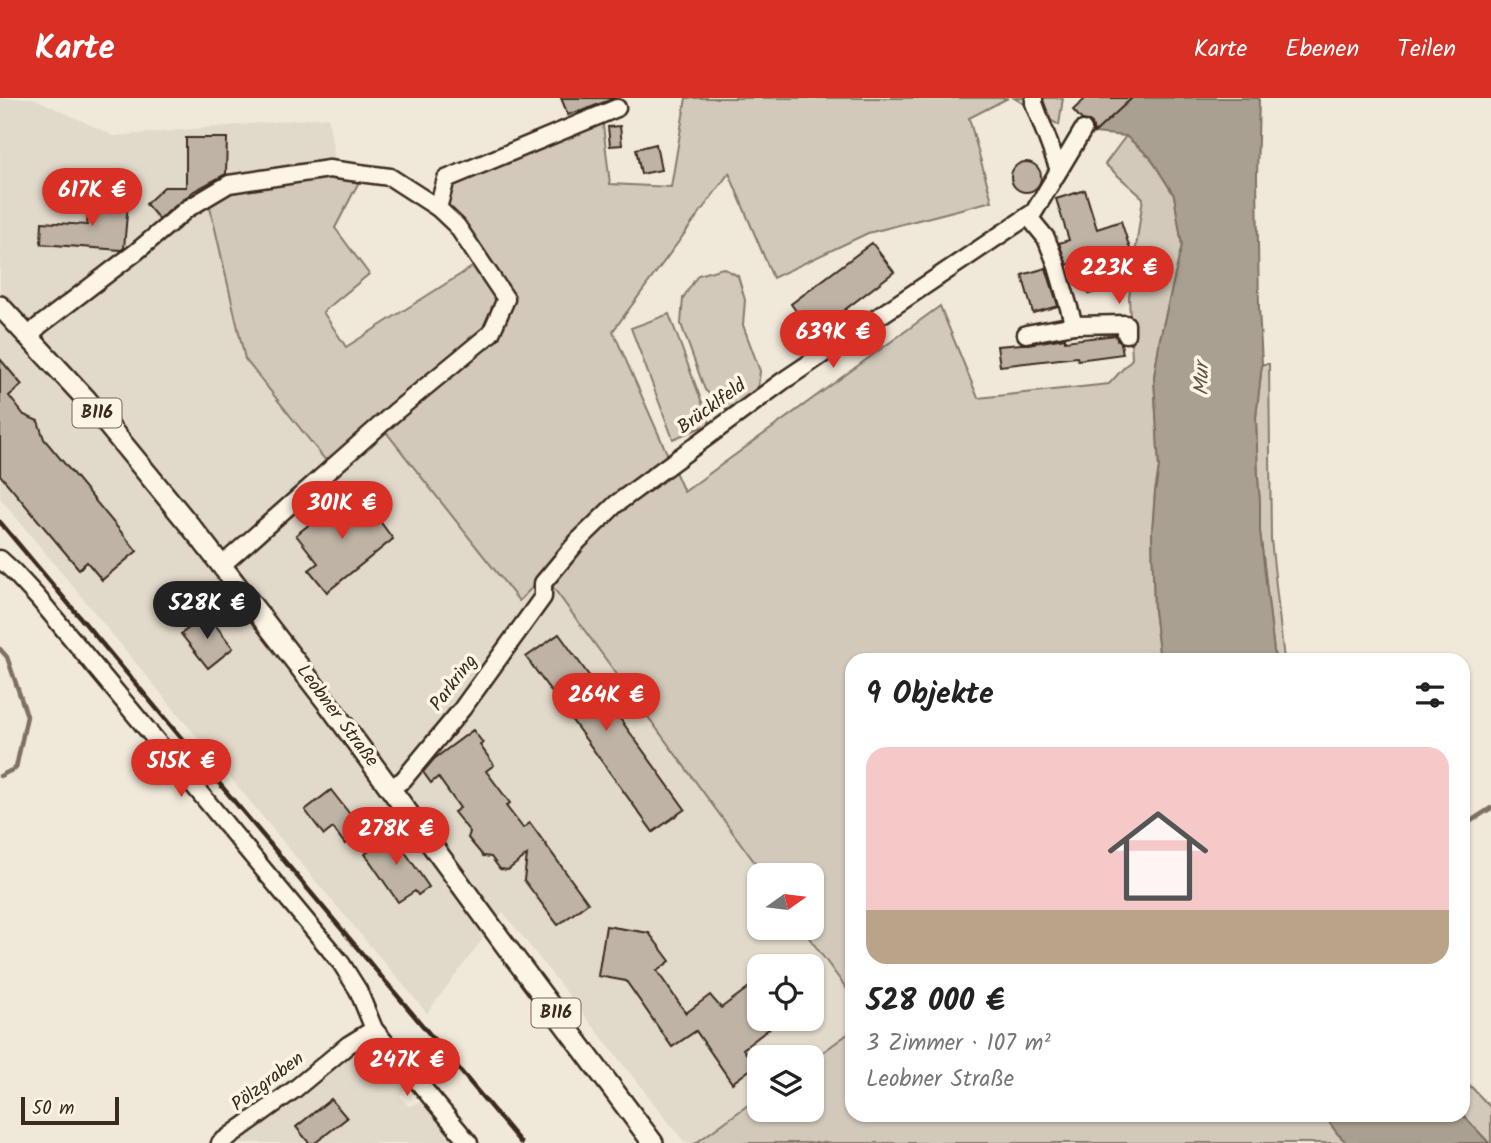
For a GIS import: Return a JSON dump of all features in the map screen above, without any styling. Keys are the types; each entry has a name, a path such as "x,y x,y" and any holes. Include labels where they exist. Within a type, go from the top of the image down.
{"main road":[{"name":"Leobner Straße","path":"0,306 87,400 222,566 653,1143"}],"street":[{"path":"1034,98 1059,170"},
{"path":"438,208 446,179 617,108"},
{"name":"Brücklfeld","path":"543,597 543,583 578,541 616,504 783,381 1034,212 1083,130"},
{"path":"29,336 187,209 229,184 329,169 390,177 438,208 457,226 506,299 491,333 395,412 222,566"},
{"path":"1028,216 1046,238 1074,325"},
{"path":"1026,334 1074,325 1126,324 1126,334"},
{"path":"0,559 38,598 341,963 358,990 374,1029 469,1143"},
{"name":"Parkring","path":"390,788 403,779 462,709 543,597"},
{"name":"Pölzgraben","path":"220,1143 265,1112 348,1045 374,1029"}],"shaded area":[{"path":"0,98 33,98 114,136 328,117 337,171 209,198 518,601 544,575 755,863 747,863 747,940 811,940 821,954 747,954 747,1031 824,1031 824,958 845,986 845,1036 824,1051 824,1045 747,1045 747,1106 696,1143 685,1143 503,912 427,1013 0,498"},
{"path":"686,98 1008,98 969,118 992,201 868,233 773,278 729,173 613,331 684,492 940,306 978,398 1109,384 1132,359 1129,297 1143,198 1105,164 1126,136 1150,157 1174,195 1182,245 1154,377 1159,468 1152,532 1154,610 1159,653 845,653 845,986 824,958 824,954 811,940 824,940 824,863 755,863 544,575 519,601 382,427 331,467 245,359 208,198 337,171 363,174 335,228 369,274 323,312 346,347 480,262 438,208 446,179 598,116 603,125 610,184 671,187"},
{"path":"1014,98 1063,98 1059,125"},
{"path":"723,268 738,276 745,300 743,325 760,371 758,388 727,410 705,390 681,324 683,298 698,275"},
{"path":"669,314 710,424 673,439 631,328"},
{"path":"1262,364 1269,364 1271,539 1283,653 1274,653 1260,531 1256,418"},
{"path":"845,1036 845,1122 1329,1122 1347,1143 696,1143 747,1106 747,1122 824,1122 824,1051"},
{"path":"368,1047 379,1051 383,1058 384,1068 381,1074 389,1084 402,1081 406,1087 400,1096 408,1106 421,1102 429,1104 461,1143 230,1143 351,1051"},
{"path":"1470,1086 1491,1108 1489,1143 1470,1122"}],"water":[{"name":"Mur","path":"1132,98 1259,98 1257,177 1262,364 1256,418 1260,531 1274,653 1159,653 1154,610 1152,532 1159,468 1154,377 1182,245 1174,195 1150,157 1126,136 1094,133"},
{"path":"1329,1122 1470,1122 1489,1143 1347,1143"}],"building":[{"path":"561,98 615,98 568,115"},
{"path":"1086,98 1132,98 1094,133 1092,124 1082,120 1073,110"},
{"path":"620,126 622,145 610,146 608,127"},
{"path":"186,138 227,138 226,174 194,191 159,219 146,204 164,187 186,187"},
{"path":"656,144 661,170 641,174 636,149"},
{"path":"1026,162 1032,163 1040,171 1040,183 1032,191 1026,192 1020,191 1012,183 1011,177 1012,171 1020,163"},
{"path":"1085,190 1097,229 1121,221 1132,255 1108,262 1115,286 1089,294 1079,261 1067,265 1059,243 1069,240 1056,199"},
{"path":"89,200 128,203 124,248 121,250 41,244 42,222 87,225"},
{"path":"872,243 894,272 813,334 791,304"},
{"path":"1046,268 1058,306 1033,313 1022,275"},
{"path":"1116,335 1123,354 1000,366 997,346"},
{"path":"0,359 22,385 9,396 24,415 38,421 44,439 137,551 102,580 87,562 79,569 0,475"},
{"path":"349,493 371,520 376,516 393,539 327,592 309,570 318,563 296,535"},
{"path":"207,614 233,648 208,668 181,634"},
{"path":"559,634 685,809 653,832 526,657"},
{"path":"473,730 494,765 486,771 510,803 506,806 523,828 530,823 588,903 558,925 524,880 527,855 508,870 500,869 491,857 483,856 468,838 470,832 454,812 460,808 438,777 431,783 423,772 434,759"},
{"path":"331,790 363,831 345,844 333,828 324,835 305,810"},
{"path":"388,827 429,887 418,895 415,891 398,902 365,854 381,843 376,836"},
{"path":"606,926 649,933 670,961 657,971 686,1013 710,995 721,1008 747,989 747,1031 766,1031 743,1049 747,1055 747,1072 732,1083 696,1031 672,1047 626,981 598,976"},
{"path":"331,1099 347,1118 315,1143 309,1143 296,1127"}],"waterway":[{"path":"0,649 7,657 27,716 16,768 0,776"},
{"path":"1470,822 1491,808"}],"railway":[{"path":"0,522 521,1143"}]}
